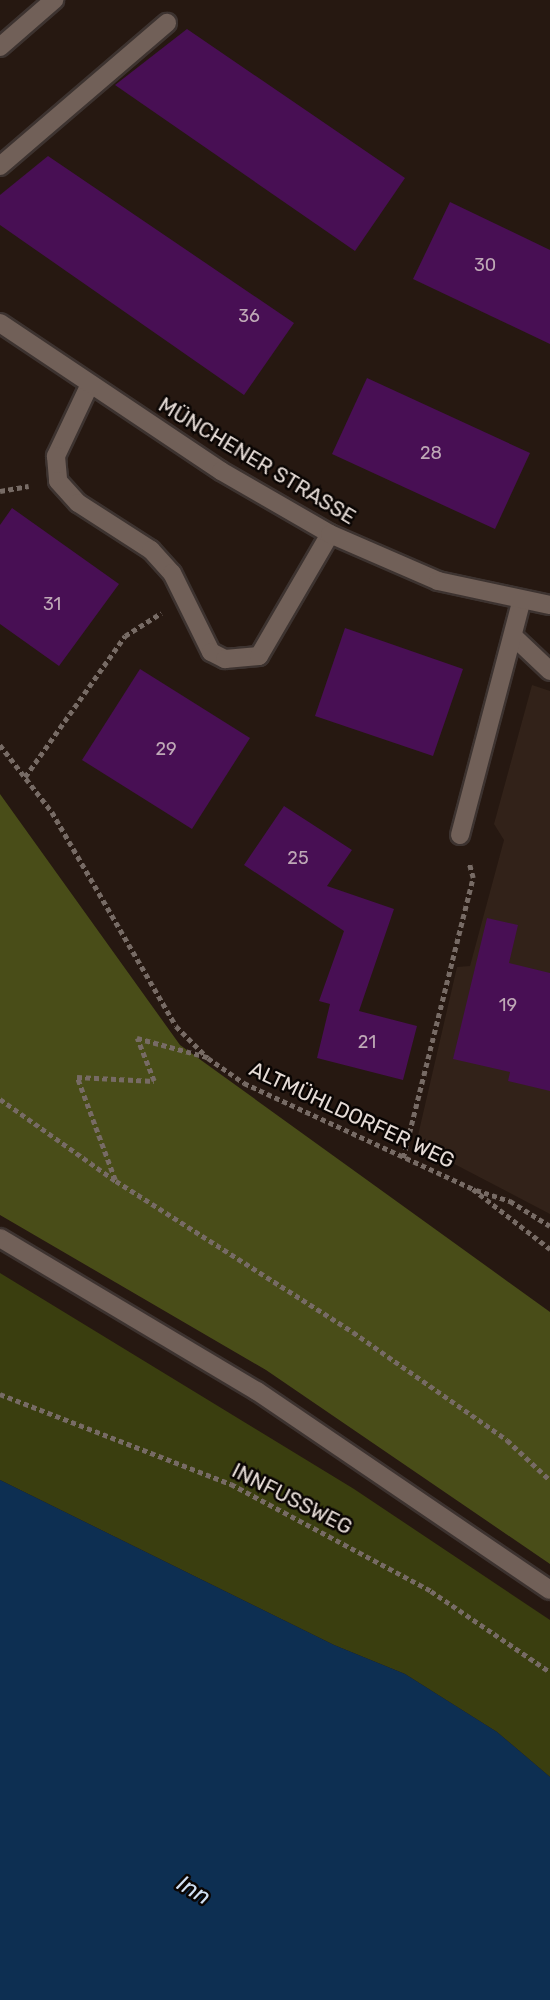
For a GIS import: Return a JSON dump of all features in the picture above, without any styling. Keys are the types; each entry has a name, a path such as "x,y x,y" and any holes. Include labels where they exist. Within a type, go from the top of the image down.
{"main road":[{"path":"0,47 54,0"},
{"path":"0,166 167,23"},
{"name":"MÜNCHENER STRASSE","path":"0,323 90,384 330,534 438,581 521,602 550,606"},
{"path":"90,384 56,456 58,481 78,503 152,550 172,573 211,652 225,659 259,656 330,534"},
{"path":"460,835 521,602"},
{"path":"513,636 550,671"},
{"path":"0,1238 257,1391 550,1590"}],"path":[{"path":"25,777 125,636 183,600"},
{"name":"ALTMÜHLDORFER WEG","path":"0,745 25,777 176,1026 208,1058 244,1083 473,1189 550,1249"},
{"path":"403,1158 473,878 460,835"},
{"path":"116,1181 77,1077 154,1081 137,1038 208,1058"},
{"path":"0,1098 116,1181 353,1332 507,1440 550,1480"},
{"path":"473,1189 510,1201 550,1226"},
{"name":"INNFUSSWEG","path":"0,1394 231,1484 431,1591 550,1672"}],"shaded area":[{"path":"532,685 550,691 550,1214 416,1144 457,967 470,966 504,840 494,824"}],"green space":[{"path":"0,794 180,1045 550,1312 550,1564 266,1370 0,1215"},
{"path":"0,1273 354,1489 550,1620 550,1777 497,1732 405,1674 334,1645 0,1480"}],"water":[{"name":"Inn","path":"0,1480 334,1645 405,1674 497,1732 550,1777 550,2000 0,2000"}],"building":[{"path":"187,29 405,178 355,251 115,85"},
{"path":"48,156 294,323 244,395 0,225 0,195"},
{"path":"450,202 550,250 550,344 413,279"},
{"path":"367,378 530,453 495,529 332,454"},
{"path":"12,508 119,584 59,666 0,624 0,525"},
{"path":"345,628 463,669 433,756 315,716"},
{"path":"140,669 250,738 192,829 82,760"},
{"path":"284,806 352,850 327,886 394,909 359,1011 417,1026 403,1080 317,1058 330,1004 319,1001 344,931 244,865"},
{"path":"487,918 518,925 509,963 550,973 550,1091 508,1081 510,1072 453,1059"}]}
